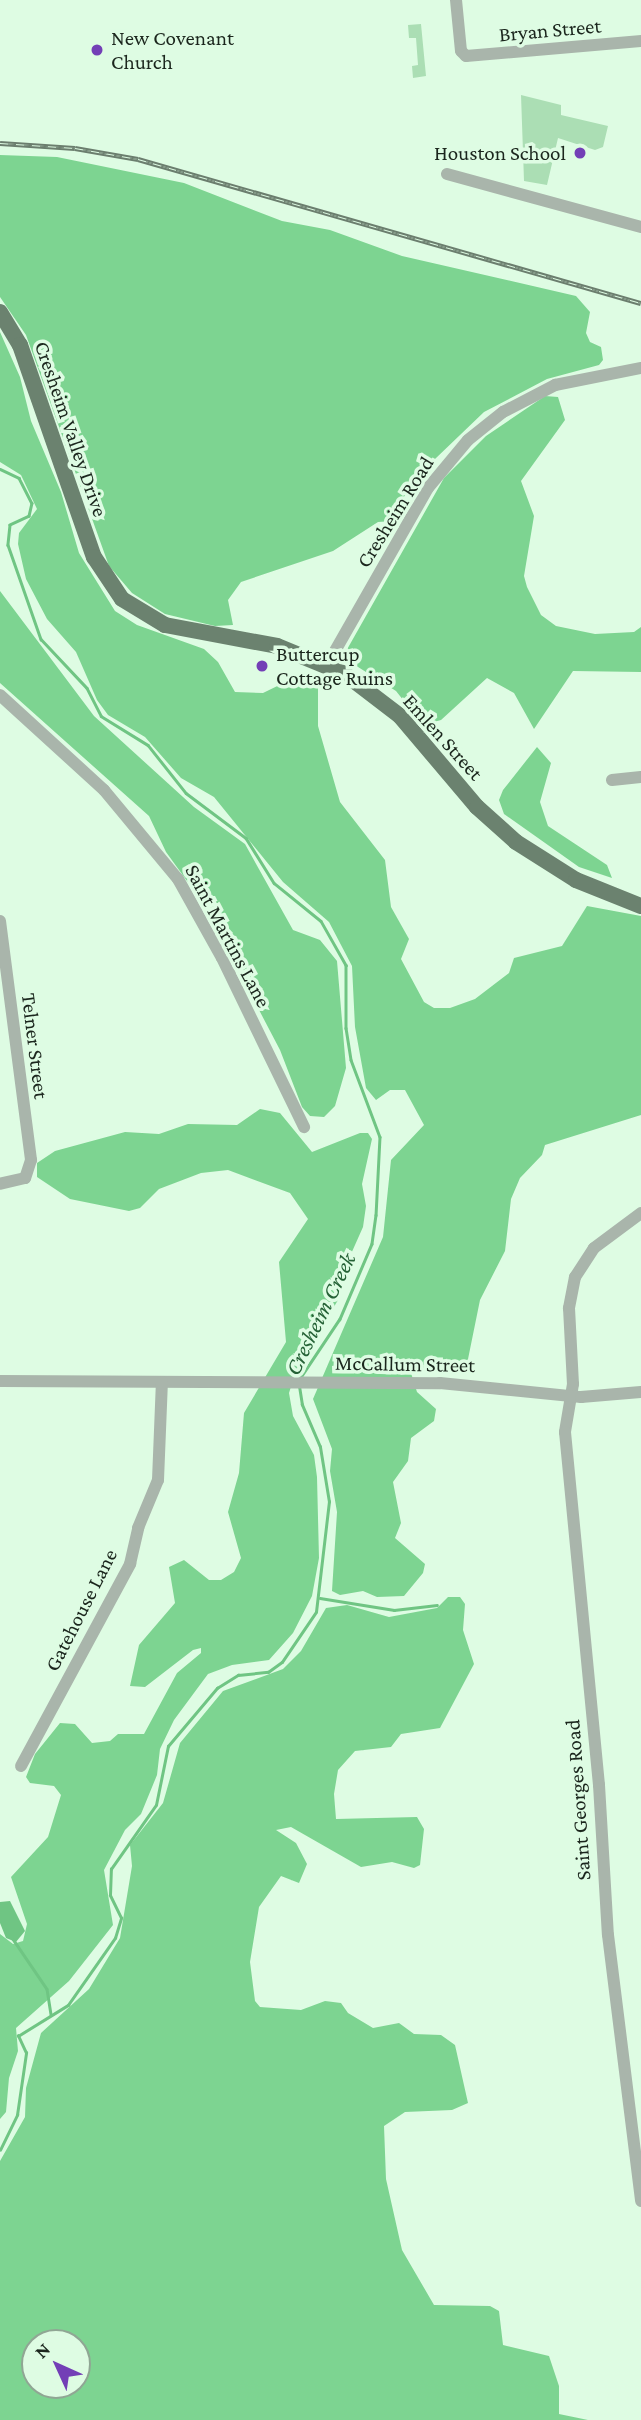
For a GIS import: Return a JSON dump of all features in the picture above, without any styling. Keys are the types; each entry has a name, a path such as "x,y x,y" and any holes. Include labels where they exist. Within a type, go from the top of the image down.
{"main road":[{"name":"Cresheim Valley Drive","path":"0,312 20,345 97,564"},
{"name":"Emlen Street","path":"97,564 122,599 155,621 266,643 327,665 400,716 477,807 516,842 576,880 641,906"}],"street":[{"name":"Bryan Street","path":"456,0 463,55 479,56 641,41"},
{"path":"447,174 641,227"},
{"name":"Cresheim Road","path":"327,665 428,488 468,440 503,412 555,386 641,368"},
{"name":"Saint Martins Lane","path":"0,695 104,790 178,879 222,958 304,1128"},
{"path":"612,780 641,777"},
{"name":"Telner Street","path":"0,921 30,1160 27,1175 0,1184"},
{"name":"Saint Georges Road","path":"641,1213 594,1248 575,1277 569,1308 570,1396 565,1444 599,1785 603,1881 641,2201"},
{"name":"McCallum Street","path":"0,1381 440,1383 570,1396 641,1392"},
{"name":"Gatehouse Lane","path":"21,1766 130,1564 138,1528 158,1480 162,1382"}],"shaded area":[{"path":"421,24 426,76 413,78 412,66 418,65 416,38 409,38 408,25"},
{"path":"521,95 561,105 561,115 608,126 603,147 595,150 558,138 547,185 524,181"},
{"path":"0,155 57,157 184,183 282,221 330,230 402,256 576,296 590,312 586,333 590,342 601,347 603,360 599,365 547,379 484,412 411,482 393,521 378,522 333,551 241,582 228,600 233,625 215,626 165,614 132,593 109,566 26,335 0,297"},
{"path":"0,332 20,377 31,421 61,492 79,553 115,611 137,625 204,649 218,662 235,692 263,693 304,673 318,677 318,726 340,802 385,860 391,907 409,939 401,959 424,1002 434,1008 450,1008 475,999 509,973 514,958 562,946 587,906 641,916 641,1115 545,1145 542,1155 520,1178 511,1199 505,1251 480,1300 467,1364 463,1371 414,1368 411,1373 417,1392 436,1409 434,1421 411,1438 408,1461 393,1482 401,1523 395,1538 425,1564 423,1573 404,1596 377,1597 363,1591 340,1595 332,1591 337,1512 330,1471 332,1449 313,1399 383,1237 391,1160 424,1125 405,1090 390,1090 376,1100 366,1088 355,1027 352,966 329,922 283,882 214,797 181,778 145,737 108,715 97,700 76,652 47,619 26,579 18,544 19,533 37,509 21,475 0,462"},
{"path":"545,396 558,397 565,420 521,481 534,516 524,576 527,587 541,615 556,626 595,634 634,632 641,627 641,672 573,671 534,729 514,693 487,678 441,720 423,725 396,691 347,660 345,653 444,478 486,436"},
{"path":"0,591 94,716 194,807 245,844 293,930 320,940 337,961 346,1068 335,1106 324,1117 310,1116 302,1107 280,1050 203,903 166,852 149,816 0,683"},
{"path":"537,747 551,763 540,802 548,826 607,865 612,878 579,867 504,814 499,800 503,790"},
{"path":"260,1109 280,1113 312,1152 360,1133 368,1133 372,1139 362,1184 366,1206 363,1227 343,1272 338,1300 296,1371 289,1393 293,1416 314,1455 317,1477 319,1558 312,1596 293,1633 269,1660 232,1665 208,1674 174,1720 160,1749 157,1775 141,1814 125,1830 104,1870 113,1925 69,1981 16,2028 18,2051 9,2078 6,2112 0,2119 0,1934 13,1944 23,1941 27,1924 11,1877 48,1837 61,1795 54,1786 30,1783 26,1777 35,1754 60,1723 75,1724 92,1743 110,1741 118,1734 144,1734 177,1673 201,1653 201,1648 193,1650 145,1687 130,1686 139,1645 175,1603 169,1567 184,1560 209,1580 221,1580 234,1572 241,1558 228,1512 239,1473 244,1413 286,1342 279,1262 308,1219 290,1193 228,1170 201,1173 159,1189 140,1208 129,1211 70,1199 37,1177 37,1163 55,1151 125,1132 159,1134 188,1124 237,1125"},
{"path":"448,1597 460,1597 465,1604 463,1630 474,1664 440,1728 401,1734 391,1747 355,1751 338,1770 334,1794 336,1819 417,1817 424,1829 420,1865 414,1868 392,1862 361,1867 291,1827 276,1830 296,1843 307,1864 299,1883 281,1876 259,1907 250,1962 255,2001 260,2007 301,2010 325,2001 341,2003 348,2013 373,2028 399,2023 414,2034 441,2035 455,2045 468,2103 452,2110 405,2112 384,2126 386,2179 402,2250 434,2305 490,2306 499,2311 503,2345 549,2356 559,2386 559,2414 588,2420 0,2420 0,2161 25,2117 26,2088 41,2033 89,1989 120,1938 132,1866 130,1845 163,1803 180,1743 223,1691 283,1669 301,1651 326,1608 347,1605 389,1617 437,1608"},
{"path":"10,1901 25,1931 16,1942 6,1938 0,1923 0,1902"}],"waterway":[{"name":"Cresheim Creek","path":"0,469 19,478 32,503 29,516 10,525 8,545 41,639 87,688 101,716 148,745 186,793 246,838 274,883 321,921 346,965 346,1028 351,1060 380,1137 376,1215 372,1244 340,1319 300,1379"},
{"name":"Cresheim Creek","path":"0,2150 17,2115 26,2053 18,2036 68,2005 115,1938 121,1918 110,1895 111,1869 156,1805 168,1746 217,1688 238,1675 268,1672 282,1662 316,1612 329,1502 320,1447 302,1405 299,1386"},
{"path":"320,1598 394,1610 437,1605"},
{"path":"13,1939 47,1989 51,2015"}],"railway":[{"path":"0,143 75,148 138,159 641,303"}],"place":[{"name":"New Covenant Church","path":"97,50"},
{"name":"Houston School","path":"580,153"},
{"name":"Buttercup Cottage Ruins","path":"262,666"}]}
